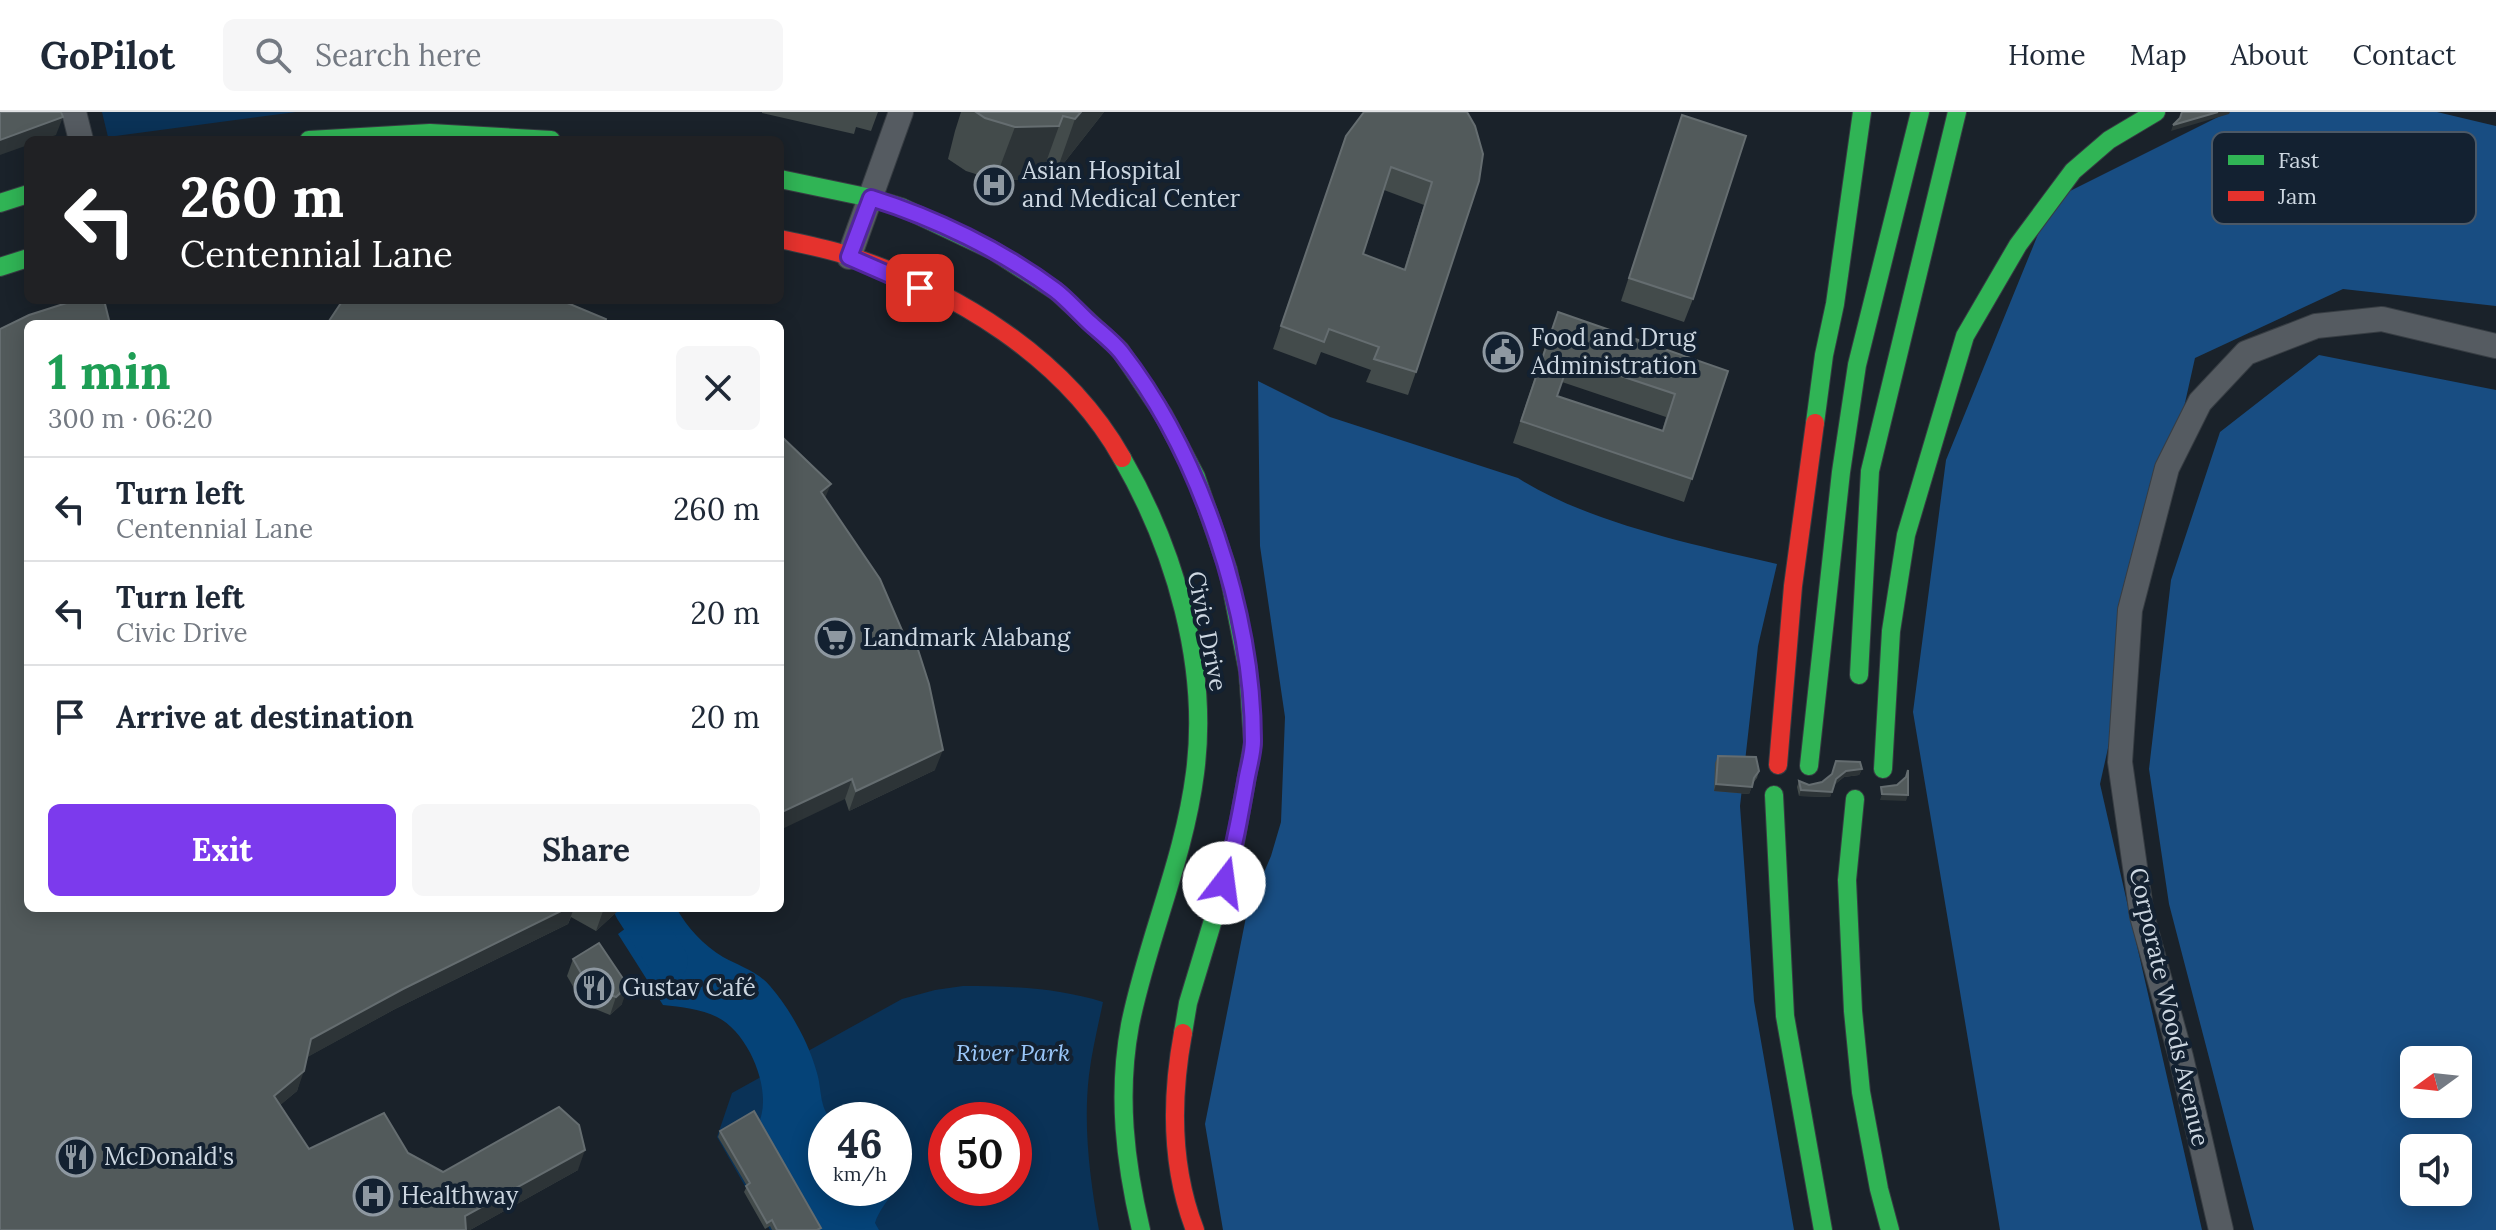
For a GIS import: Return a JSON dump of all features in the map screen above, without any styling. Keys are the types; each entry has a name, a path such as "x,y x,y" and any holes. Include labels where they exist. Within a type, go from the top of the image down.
{"main road":[{"path":"1778,765 1793,586 1824,355 1835,304 1862,112"},
{"path":"1809,766 1841,472 1857,365 1920,112"},
{"path":"1858,690 1870,471 1957,112"},
{"path":"1883,769 1891,631 1906,535 1965,336 2018,245 2073,171 2109,140 2156,112"},
{"path":"345,136 432,133 521,136"},
{"name":"Civic Drive","path":"784,180 901,207 994,251 1056,291 1120,350 1163,414 1196,477 1228,570 1248,671 1253,743 1233,854 1188,1003 1175,1077 1177,1164 1186,1207 1195,1230"},
{"path":"0,203 24,195"},
{"name":"Civic Drive","path":"784,240 849,257 944,299 1010,337 1063,380 1111,439 1152,514 1180,591 1197,687 1199,740 1185,831 1137,994 1123,1071 1123,1128 1128,1177 1141,1230"},
{"path":"0,267 24,259"},
{"path":"1774,795 1785,1016 1823,1230"},
{"path":"1831,964 1847,880 1855,799"},
{"path":"1847,880 1853,1011 1861,1092 1890,1230"},
{"path":"1783,984 1796,893"}],"street":[{"path":"74,112 80,136"},
{"path":"849,257 901,112"},
{"name":"Corporate Woods Avenue","path":"2221,1230 2181,1057 2142,916 2120,762 2130,610 2167,468 2200,402 2246,353 2316,326 2382,319 2496,346"}],"green space":[{"path":"102,112 296,112 116,136 108,136"},
{"name":"River Park","path":"963,986 1052,991 1103,1002 1087,1094 1090,1172 1099,1230 770,1230 717,1137 732,1093 902,999"}],"shaded area":[{"path":"2228,112 2437,112 2496,126 2496,306 2343,289 2195,358 2100,784 2202,1230 2000,1230 1913,712 1946,460 2052,200"},
{"path":"2319,355 2496,390 2496,1230 2254,1230 2169,904 2149,769 2171,580 2220,432"},
{"path":"1258,381 1330,417 1518,478 1546,494 1610,520 1777,564 1758,646 1740,806 1754,1001 1794,1230 1223,1230 1205,1124 1247,912 1271,856 1281,822 1285,717 1260,546"},
{"path":"648,912 679,912 709,947 754,973 777,995 804,1038 814,1062 823,1102 808,1102 808,1206 884,1206 875,1223 879,1230 817,1230 758,1126 763,1108 760,1078 744,1042 717,1017 698,1010 663,1005 618,934 626,928 623,924"}],"building":[{"path":"0,112 61,112 63,117 0,140"},
{"path":"976,112 1081,112 1075,119 1063,116 1059,126 1015,127"},
{"path":"1364,112 1467,112 1475,126 1483,154 1479,181 1416,372 1374,359 1379,347 1329,329 1324,342 1281,326 1346,136","holes":["1391,167 1432,182 1405,270 1363,254"]},
{"path":"2182,112 2218,112 2173,125"},
{"path":"1682,115 1746,136 1693,299 1629,278"},
{"path":"63,304 105,304 109,320 24,320 24,912 559,912 403,989 311,1039 304,1071 274,1096 309,1149 384,1113 408,1153 443,1172 559,1107 579,1125 585,1150 465,1216 466,1230 0,1230 0,329"},
{"path":"340,304 570,304 606,319 606,320 330,320"},
{"path":"1558,312 1728,371 1692,479 1521,421","holes":["1570,359 1675,394 1663,431 1557,396"]},
{"name":"Landmark Alabang","path":"784,439 831,484 821,492 880,579 904,635 912,631 929,684 943,750 856,791 852,779 784,811"},
{"path":"1718,756 1756,757 1759,771 1752,787 1716,784"},
{"path":"1836,761 1860,762 1862,769 1846,771 1836,779 1832,792 1801,790 1799,781 1809,785 1822,782 1832,774"},
{"path":"1908,770 1908,795 1882,794 1881,787 1897,785 1906,777"},
{"path":"599,943 628,986 616,997 589,987 573,959"},
{"path":"754,1111 821,1228 777,1230 772,1220 767,1223 746,1186 750,1183 720,1131"}],"waterway":[{"path":"637,912 668,961"}],"traffic: fast":[{"path":"1815,423 1862,112"},
{"path":"1809,766 1841,472 1857,365 1920,112"},
{"path":"1859,675 1870,471 1957,112"},
{"path":"1883,769 1891,631 1906,535 1965,336 2018,245 2073,171 2109,140 2156,112"},
{"path":"378,136 430,133 482,136"},
{"path":"784,180 901,207 994,251 1056,291 1120,350 1163,414 1196,477 1228,570 1248,671 1253,743 1233,854 1188,1003 1183,1033"},
{"path":"0,203 24,195"},
{"path":"0,267 24,259"},
{"path":"1122,458 1158,531 1172,570 1184,610 1197,692 1198,733 1190,805 1137,993 1126,1051 1124,1103 1127,1154 1141,1230"},
{"path":"1774,795 1785,1016 1823,1230"},
{"path":"1855,799 1847,880 1853,1011 1861,1092 1890,1230"}],"traffic: jam":[{"path":"784,240 838,253 887,270 927,287 1004,332 1070,389 1098,422 1122,458"},
{"path":"1778,765 1793,586 1815,423"},
{"path":"1183,1033 1176,1082 1177,1158 1195,1230"}],"place":[{"name":"Asian Hospital and Medical Center","path":"994,185"},
{"name":"Food and Drug Administration","path":"1503,352"},
{"name":"Landmark Alabang","path":"835,638"},
{"name":"Gustav Café","path":"594,988"},
{"name":"McDonald's","path":"76,1157"},
{"name":"Healthway","path":"373,1196"}],"route":[{"path":"920,288 849,257 871,198 901,207 994,251 1056,291 1120,350 1163,414 1196,477 1228,570 1248,671 1253,743 1233,854 1224,883"}]}
